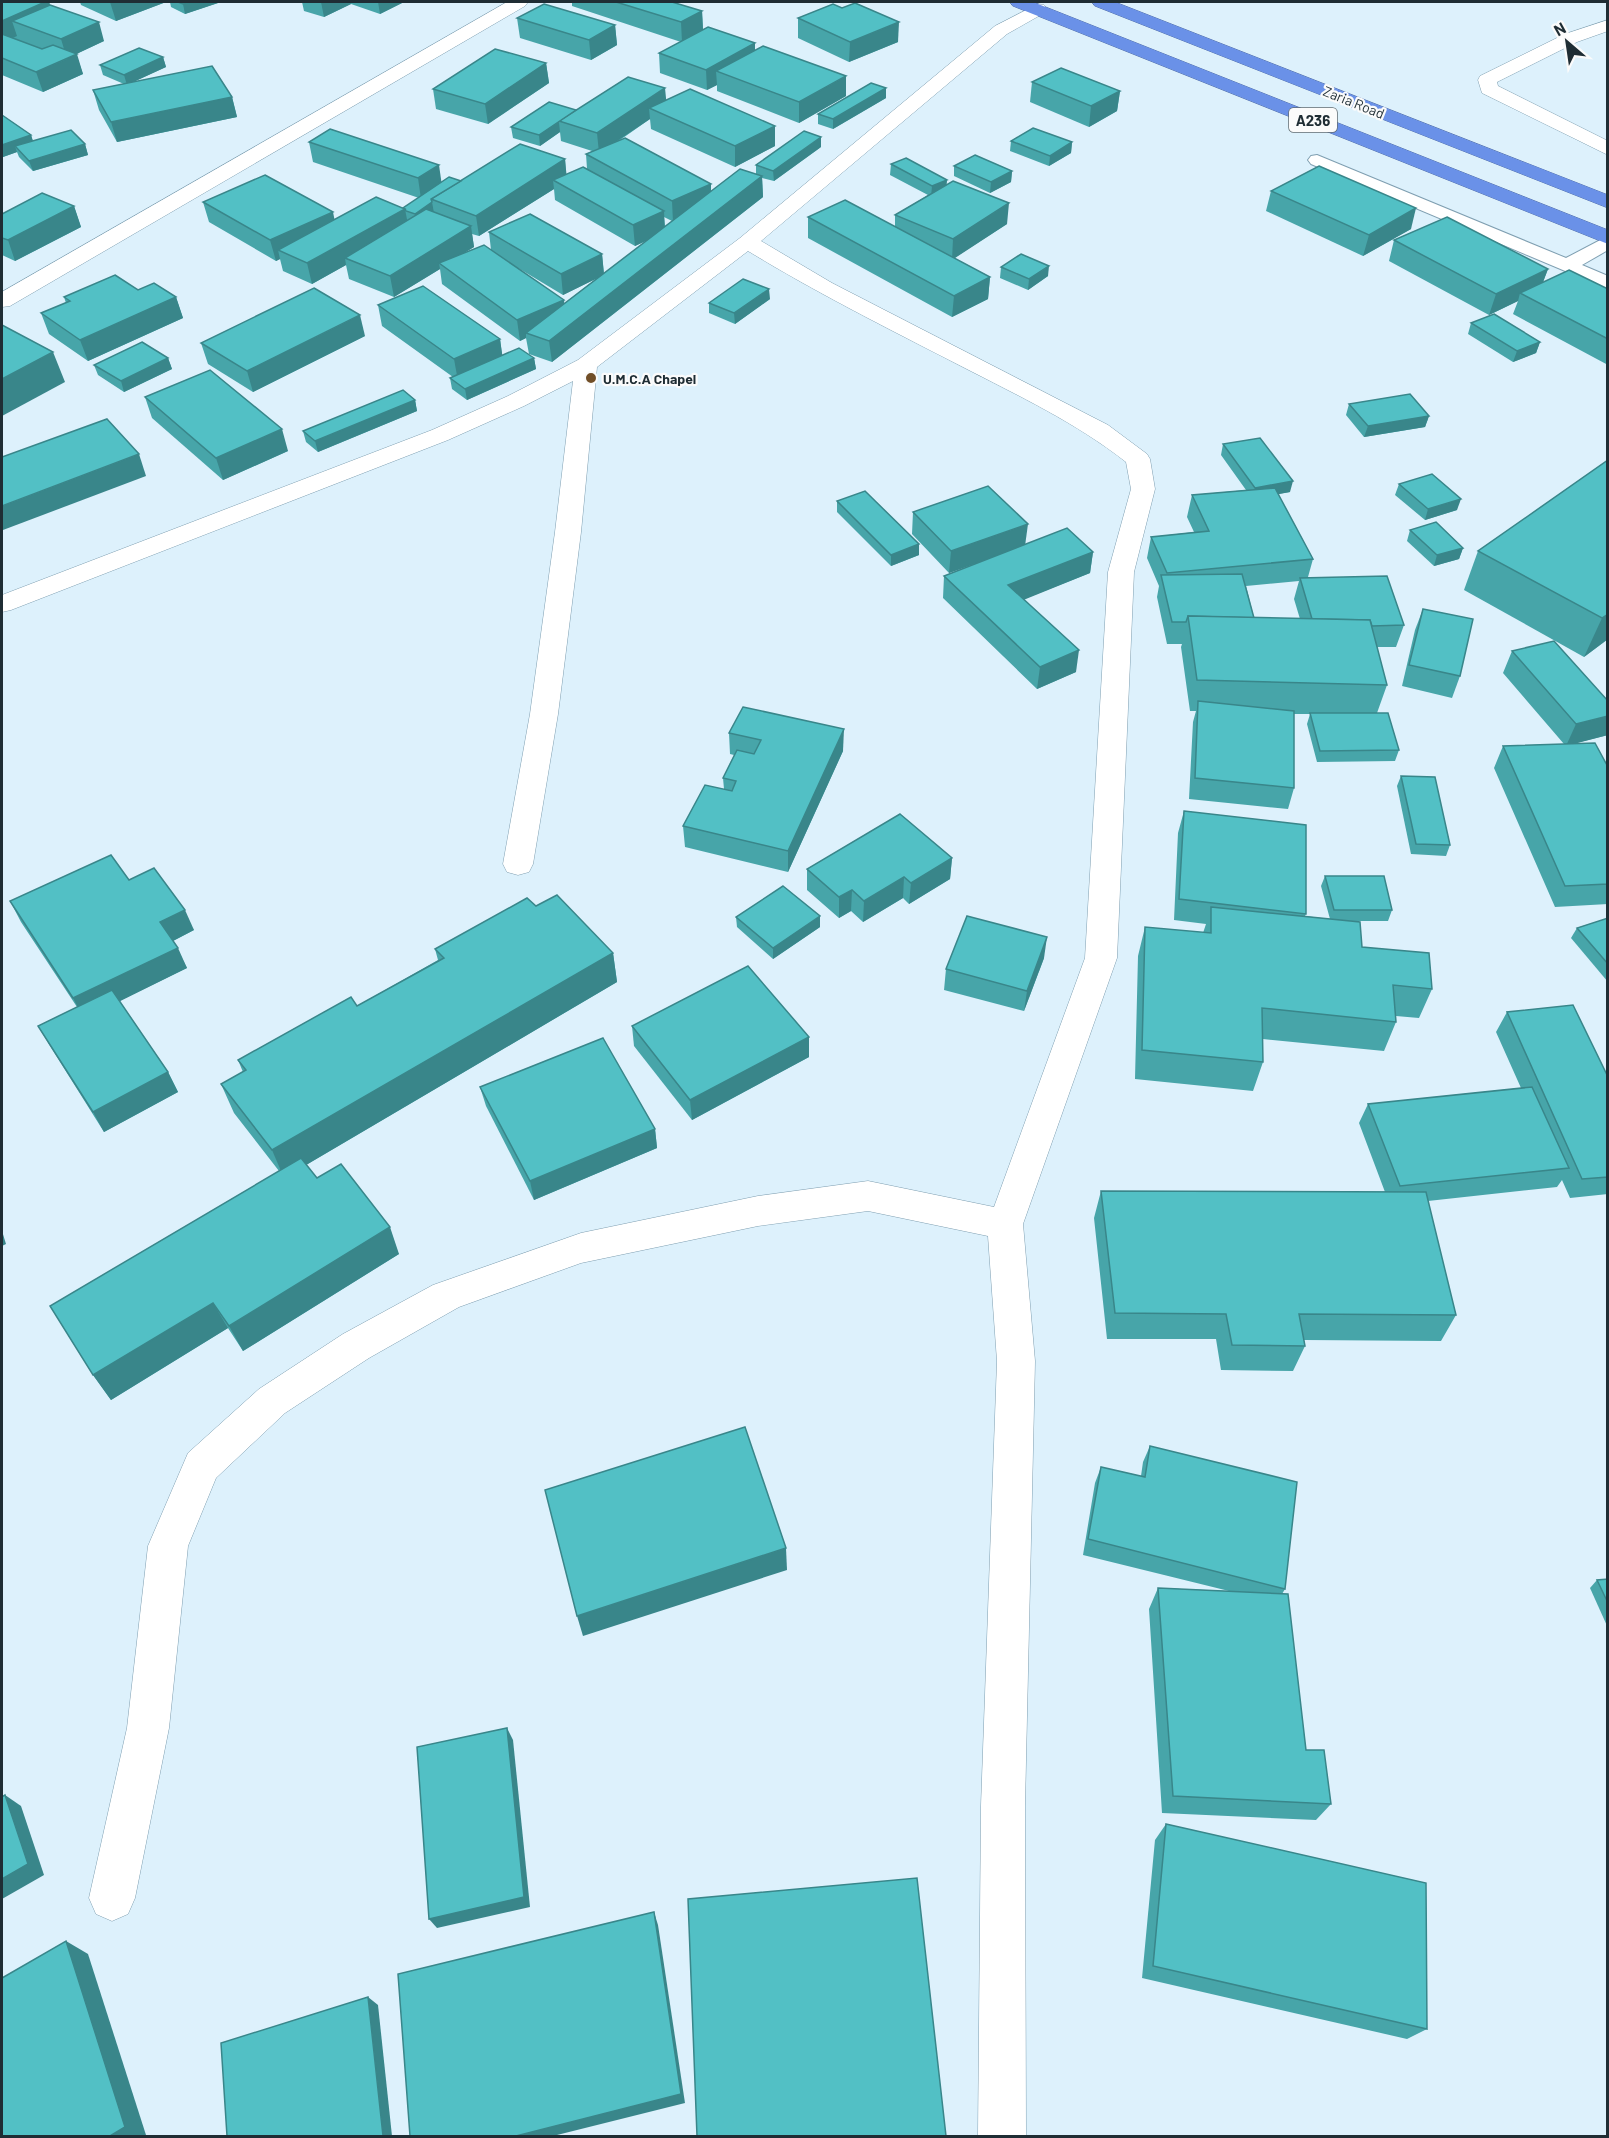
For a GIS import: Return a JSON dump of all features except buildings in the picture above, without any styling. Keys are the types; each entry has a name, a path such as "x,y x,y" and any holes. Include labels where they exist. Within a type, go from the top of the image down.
{"highway":[{"name":"Zaria Road","path":"1101,2 1608,202"},
{"name":"A236","path":"1028,5 1608,240"}],"street":[{"path":"2,301 519,2"},
{"path":"2,604 440,435 516,401 586,365 747,242 1028,5"},
{"path":"1608,25 1571,38 1487,80 1489,89 1608,149"},
{"path":"747,242 824,288 1100,430 1138,459 1143,489 1121,572 1101,958 1005,1224 1016,1361 1003,1806 1002,2136"},
{"path":"518,864 544,714 568,532 586,365"},
{"path":"112,1898 148,1728 168,1546 202,1466 272,1401 356,1346 446,1296 581,1248 758,1210 868,1196 1005,1224"}],"lane":[{"path":"1317,160 1608,283"},
{"path":"1566,266 1608,240"}],"place":[{"name":"U.M.C.A Chapel","path":"591,378"}]}
